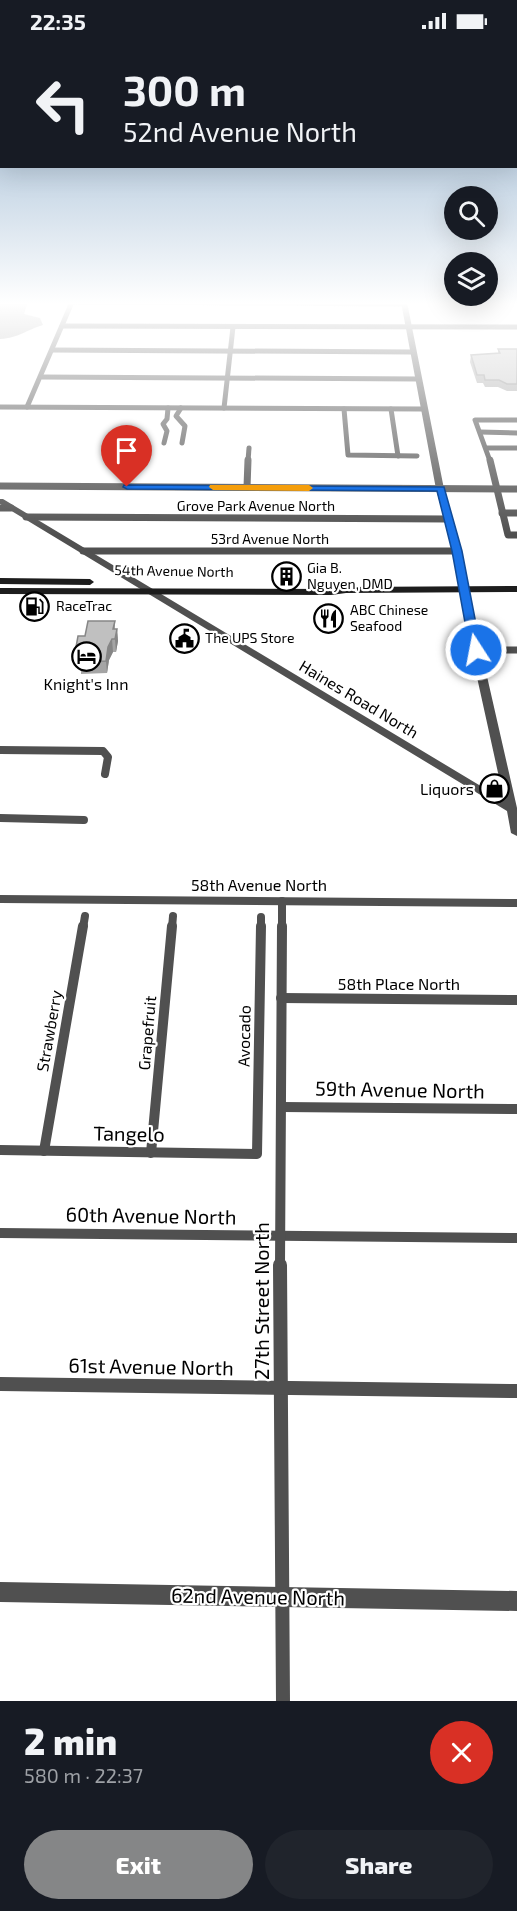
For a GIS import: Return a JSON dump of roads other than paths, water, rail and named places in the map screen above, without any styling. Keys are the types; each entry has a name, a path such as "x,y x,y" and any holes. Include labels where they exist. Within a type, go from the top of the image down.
{"main road":[{"name":"54th Avenue North","path":"0,581 330,587 346,590"},
{"name":"54th Avenue North","path":"0,591 331,592 517,589"}],"street":[{"path":"27,407 41,379"},
{"path":"224,408 227,379"},
{"path":"419,379 440,489 457,551 476,650 515,812 517,833"},
{"path":"0,407 424,409"},
{"path":"164,443 167,431 164,424 168,408"},
{"path":"181,408 176,416 185,426 183,443"},
{"path":"344,409 348,455 417,456"},
{"path":"391,409 398,456"},
{"path":"517,420 475,420 487,448 508,534 517,535"},
{"path":"480,432 517,433"},
{"path":"247,488 249,448"},
{"path":"487,448 517,448"},
{"path":"0,486 517,489"},
{"name":"Haines Road North","path":"0,501 515,812"},
{"path":"0,508 11,508"},
{"path":"502,513 517,513"},
{"name":"Grove Park Avenue North","path":"26,517 449,519"},
{"name":"53rd Avenue North","path":"83,551 457,551"},
{"path":"476,650 517,650"},
{"path":"0,750 98,751 106,753 105,774"},
{"path":"0,818 84,820"},
{"name":"58th Avenue North","path":"0,898 517,903"},
{"name":"27th Street North","path":"282,900 280,1237 283,1701"},
{"name":"Strawberry","path":"44,1151 85,916"},
{"name":"Grapefruit","path":"151,1153 173,916"},
{"name":"Avocado","path":"257,1154 261,918"},
{"name":"58th Place North","path":"281,998 517,1000"},
{"name":"59th Avenue North","path":"282,1107 517,1109"},
{"name":"Tangelo","path":"0,1150 257,1154"},
{"name":"60th Avenue North","path":"0,1233 517,1238"},
{"name":"61st Avenue North","path":"0,1384 517,1391"},
{"name":"62nd Avenue North","path":"0,1592 517,1601"}],"place":[{"name":"Gia B. Nguyen, DMD","path":"286,576"},
{"name":"RaceTrac","path":"35,606"},
{"name":"ABC Chinese Seafood","path":"329,618"},
{"name":"The UPS Store","path":"184,638"},
{"name":"Knight's Inn","path":"86,656"},
{"name":"Liquors","path":"495,789"}]}
